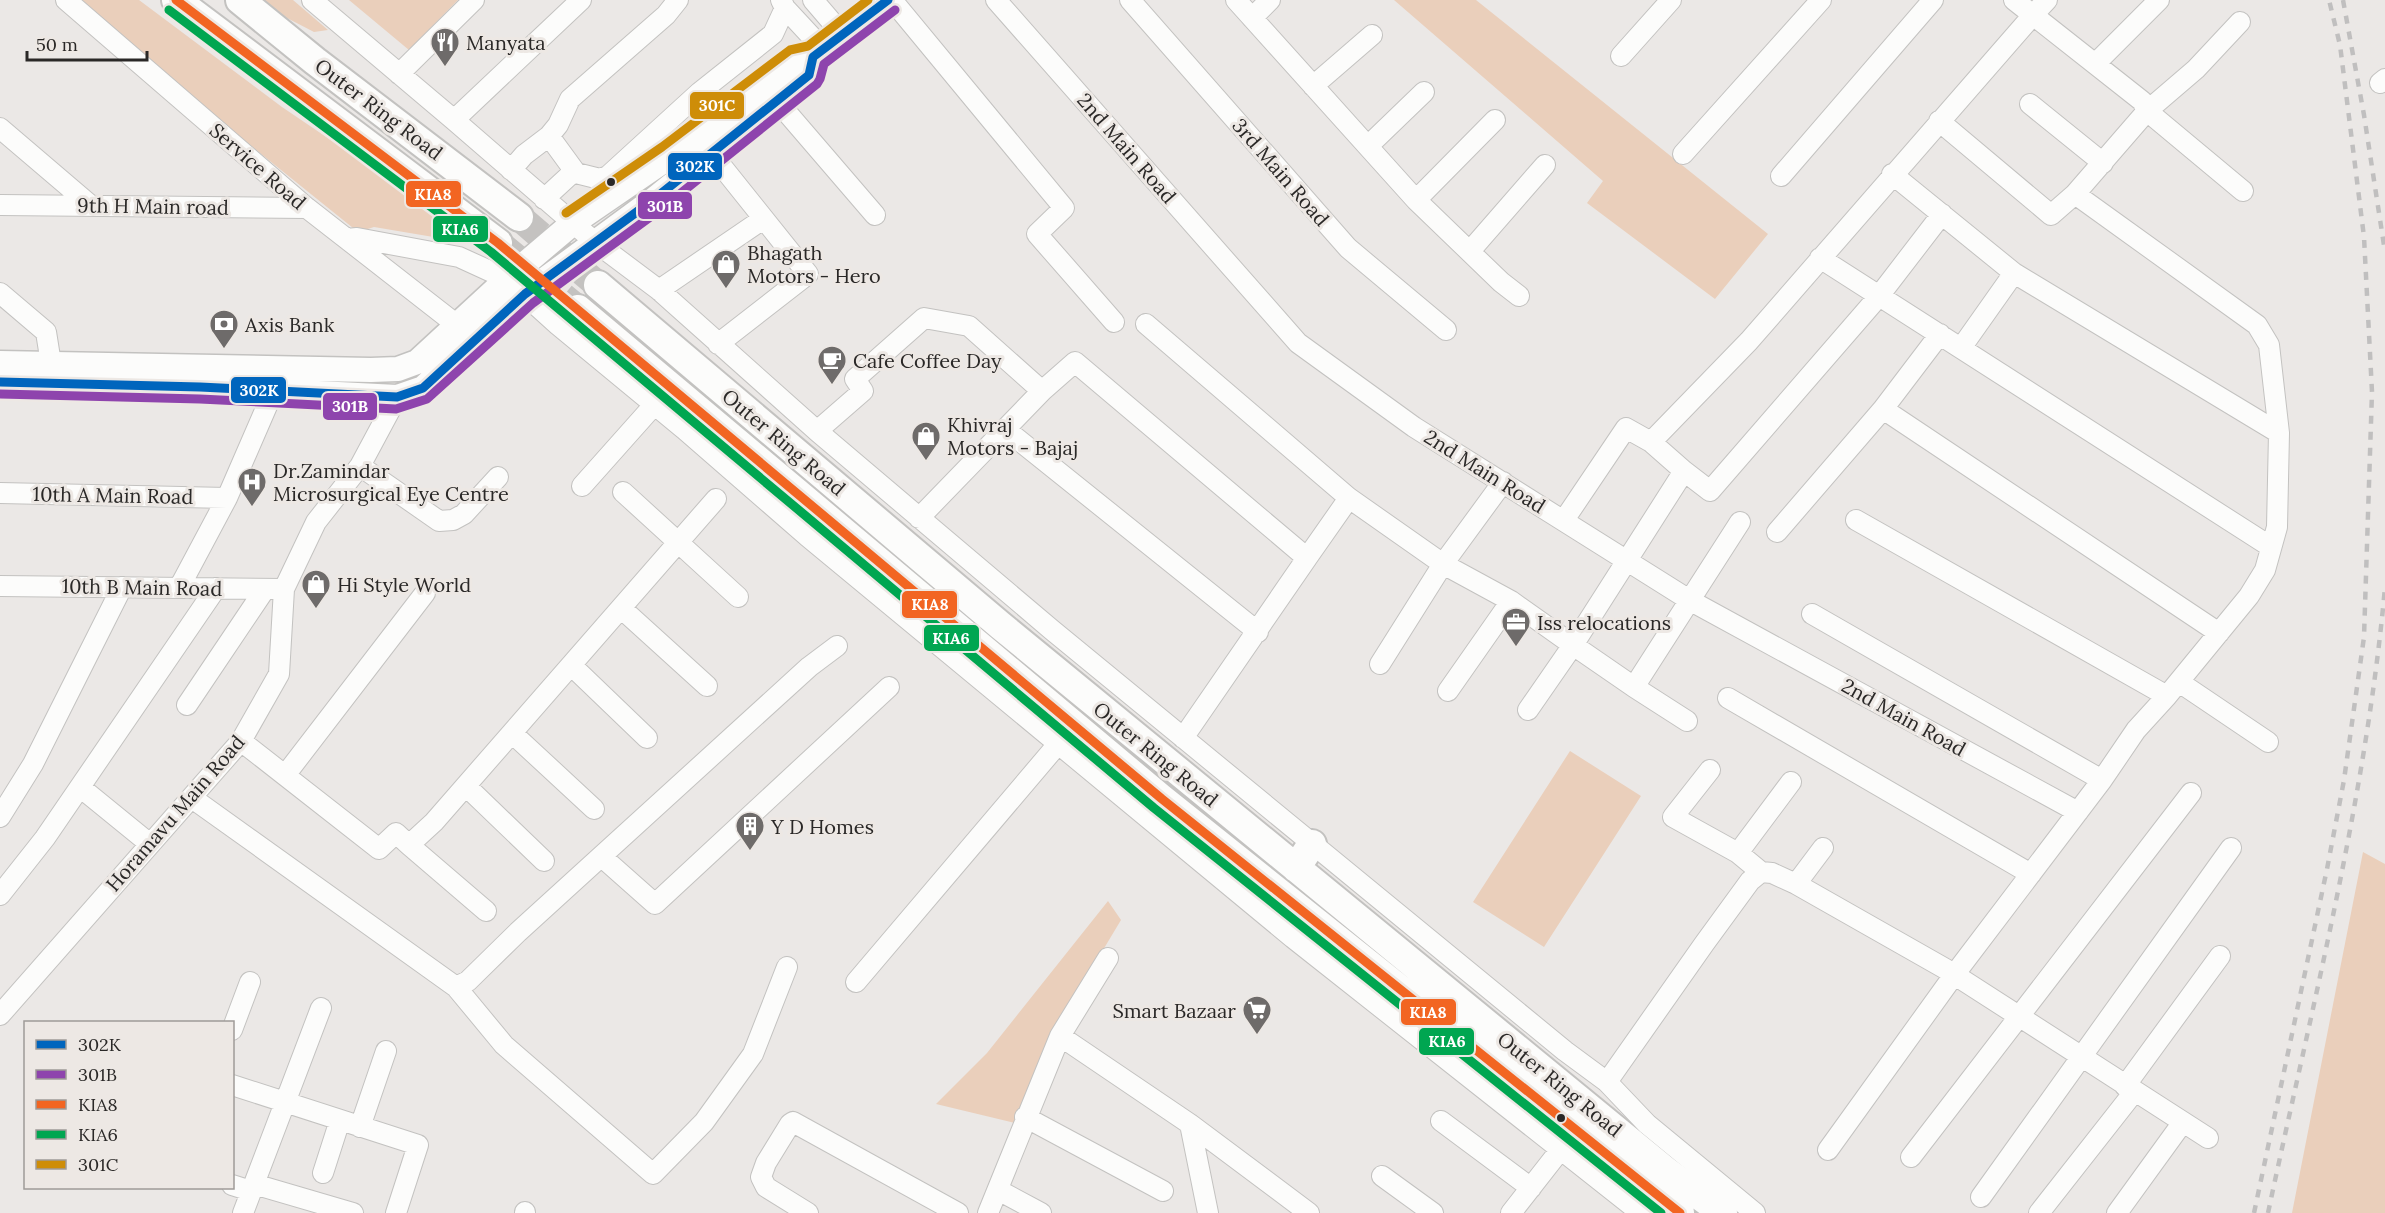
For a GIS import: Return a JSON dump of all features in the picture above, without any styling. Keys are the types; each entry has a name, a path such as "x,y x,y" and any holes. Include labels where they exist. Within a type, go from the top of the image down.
{"highway":[{"name":"Outer Ring Road","path":"176,0 498,243"},
{"name":"Outer Ring Road","path":"240,0 315,61 519,217"},
{"name":"Outer Ring Road","path":"598,285 1001,626 1296,868 1673,1161 1723,1213"},
{"name":"Outer Ring Road","path":"578,309 1162,799 1680,1213"},
{"path":"1296,868 1312,844"}],"main road":[{"path":"0,363 53,373 273,392 397,397 423,388 573,223 669,157 797,60 818,53 890,0"},
{"path":"0,382 53,373 398,369 417,362 457,325 516,286 595,242 712,154 809,75 818,53"}],"street":[{"name":"Service Road","path":"66,0 307,207 457,325"},
{"path":"312,0 595,242 658,290 919,518 1312,844 1565,1051 1607,1082 1647,1124 1673,1161 1755,1213"},
{"path":"399,74 474,0"},
{"path":"454,120 580,0"},
{"path":"511,170 524,155 549,136 558,124 570,99 666,15 678,0"},
{"path":"813,0 843,35"},
{"path":"890,0 1064,208 1037,234 1114,322"},
{"name":"2nd Main Road","path":"996,0 1298,343 1414,427 1691,601 2078,812"},
{"name":"3rd Main Road","path":"1130,0 1348,248 1446,330"},
{"path":"1236,0 1416,200 1519,296"},
{"path":"1252,18 1270,0"},
{"path":"1621,56 1671,0"},
{"path":"1683,154 1821,0"},
{"path":"1781,176 1933,0"},
{"path":"2014,0 2142,100 2147,111 2243,191"},
{"path":"1652,442 1749,341 1892,174 2048,0"},
{"path":"2095,64 2159,0"},
{"path":"783,4 818,53"},
{"path":"544,199 570,175 576,173 600,179 608,176 700,93 773,34 783,4"},
{"path":"1939,122 2051,215 2075,194 2147,111 2196,69 2240,22"},
{"path":"1313,86 1372,35"},
{"path":"1368,146 1424,92"},
{"path":"777,101 875,215"},
{"path":"2030,104 2103,163"},
{"path":"1416,200 1494,120"},
{"path":"0,128 89,204"},
{"path":"549,136 576,173"},
{"path":"712,154 808,274 718,344"},
{"path":"1470,251 1545,165"},
{"path":"1892,174 2014,273 2279,433"},
{"path":"1828,1150 1954,975 2102,780 2136,730 2173,689 2249,596 2265,570 2277,527 2279,433 2269,345 2257,326 2075,194"},
{"name":"9th H Main road","path":"0,205 307,207"},
{"path":"1564,520 1626,428 1652,442 1710,491 1880,296 1942,214"},
{"path":"658,290 763,219"},
{"path":"347,239 357,238 459,257 516,286 558,325 655,404 807,536 1293,938 1641,1213"},
{"path":"1820,258 2271,546"},
{"path":"1961,348 2014,273"},
{"path":"0,292 45,332 53,373"},
{"path":"817,431 863,390 855,379 924,318 969,326 1042,391"},
{"path":"1146,324 1349,498 1443,564 1511,601 1687,721"},
{"path":"1777,532 1883,409 1940,334"},
{"path":"919,518 1042,391 1075,362 1307,558"},
{"path":"178,588 227,498 273,392"},
{"name":"Horamavu Main Road","path":"0,1015 241,741 279,674 275,589 316,522 360,466 397,397"},
{"path":"582,486 655,404"},
{"path":"1883,409 2219,633"},
{"path":"1005,429 1258,632"},
{"path":"360,466 439,521 453,520 464,514 498,477"},
{"path":"1528,710 1573,645 1684,471"},
{"path":"1380,664 1443,564 1503,482"},
{"path":"623,492 738,597"},
{"name":"10th A Main Road","path":"0,493 227,498"},
{"path":"1184,738 1349,498"},
{"path":"409,845 434,822 716,500"},
{"path":"1856,520 2268,742"},
{"path":"1634,687 1740,522"},
{"path":"0,817 33,764 122,587"},
{"name":"10th B Main Road","path":"1,589 122,587 275,589"},
{"path":"0,895 45,838 216,588"},
{"path":"187,705 275,589"},
{"path":"286,774 425,593"},
{"path":"1448,692 1511,601"},
{"path":"621,608 708,686"},
{"path":"1812,614 2102,780"},
{"path":"456,987 468,981 518,932 809,667 837,646"},
{"path":"572,665 647,738"},
{"path":"602,857 655,904 889,687"},
{"path":"1728,698 2031,874"},
{"path":"512,734 594,809"},
{"path":"241,741 379,849 396,833 486,911"},
{"path":"856,982 1058,744"},
{"path":"1710,770 1673,817 1738,854 1761,872 1772,873 1796,885 1954,975 2017,1017 2082,1055 2130,1089 2208,1138"},
{"path":"1738,854 1791,782"},
{"path":"466,786 544,861"},
{"path":"80,787 150,844"},
{"path":"1911,1157 2191,794"},
{"path":"192,798 456,987 504,1045 653,1174 704,1122 753,1054 787,967"},
{"path":"1796,885 1823,848"},
{"path":"1982,1197 2231,848"},
{"path":"1607,1082 1750,881 1761,872"},
{"path":"2039,1213 2130,1089 2220,956"},
{"path":"988,1213 1060,1036 1107,958"},
{"path":"234,1025 250,982"},
{"path":"243,1213 246,1187 285,1103 321,1008"},
{"path":"1060,1036 1191,1124 1309,1213"},
{"path":"360,1127 386,1051"},
{"path":"234,1086 418,1146 396,1213"},
{"path":"1026,1117 1163,1191"},
{"path":"323,1173 340,1120"},
{"path":"1441,1121 1531,1188"},
{"path":"808,1213 766,1187 761,1177 766,1163 793,1122 797,1122 958,1213"},
{"path":"2116,1213 2183,1122"},
{"path":"1191,1124 1208,1213"},
{"path":"1511,1213 1561,1149"},
{"path":"1382,1176 1432,1213"},
{"path":"246,1187 353,1213"},
{"path":"998,1190 1041,1213"}],"shaded area":[{"path":"75,0 139,0 282,107 378,172 469,243 374,227 358,232 174,84"},
{"path":"264,0 293,0 328,30 314,32 287,18"},
{"path":"349,0 458,0 409,50"},
{"path":"1394,0 1476,0 1768,234 1715,299 1587,203 1603,181"},
{"path":"1570,751 1641,796 1544,947 1473,902"},
{"path":"2363,852 2385,864 2385,1213 2292,1213"},
{"path":"1108,901 1121,920 1046,1045 1015,1123 936,1104 987,1053"}],"tunnel":[{"path":"519,217 598,285"},
{"path":"498,243 578,309"}],"railway":[{"path":"2254,1213 2344,780 2364,637 2372,392 2364,237 2340,45 2329,0"},
{"path":"2343,0 2364,115 2385,252"},
{"path":"2268,1213 2351,823 2365,745 2385,587"}],"transit line":[{"name":"KIA8","path":"176,0 498,243 1162,799 1680,1213"},
{"name":"301C","path":"566,213 662,147 790,50 808,46 868,0"},
{"name":"302K","path":"0,382 200,387 397,397 423,388 525,294 653,200 809,75 813,57 888,0"},
{"name":"KIA6","path":"169,10 491,252 1154,808 1661,1213"},
{"name":"301B","path":"0,394 200,399 396,409 427,399 533,303 661,209 817,84 824,64 895,10"}],"place":[{"name":"Manyata","path":"445,68"},
{"name":"Bhagath Motors - Hero","path":"726,290"},
{"name":"Axis Bank","path":"224,350"},
{"name":"Cafe Coffee Day","path":"832,386"},
{"name":"Khivraj Motors - Bajaj","path":"926,462"},
{"name":"Dr.Zamindar Microsurgical Eye Centre","path":"252,508"},
{"name":"Hi Style World","path":"316,610"},
{"name":"Iss relocations","path":"1516,648"},
{"name":"Y D Homes","path":"750,852"},
{"name":"Smart Bazaar","path":"1257,1036"}]}
